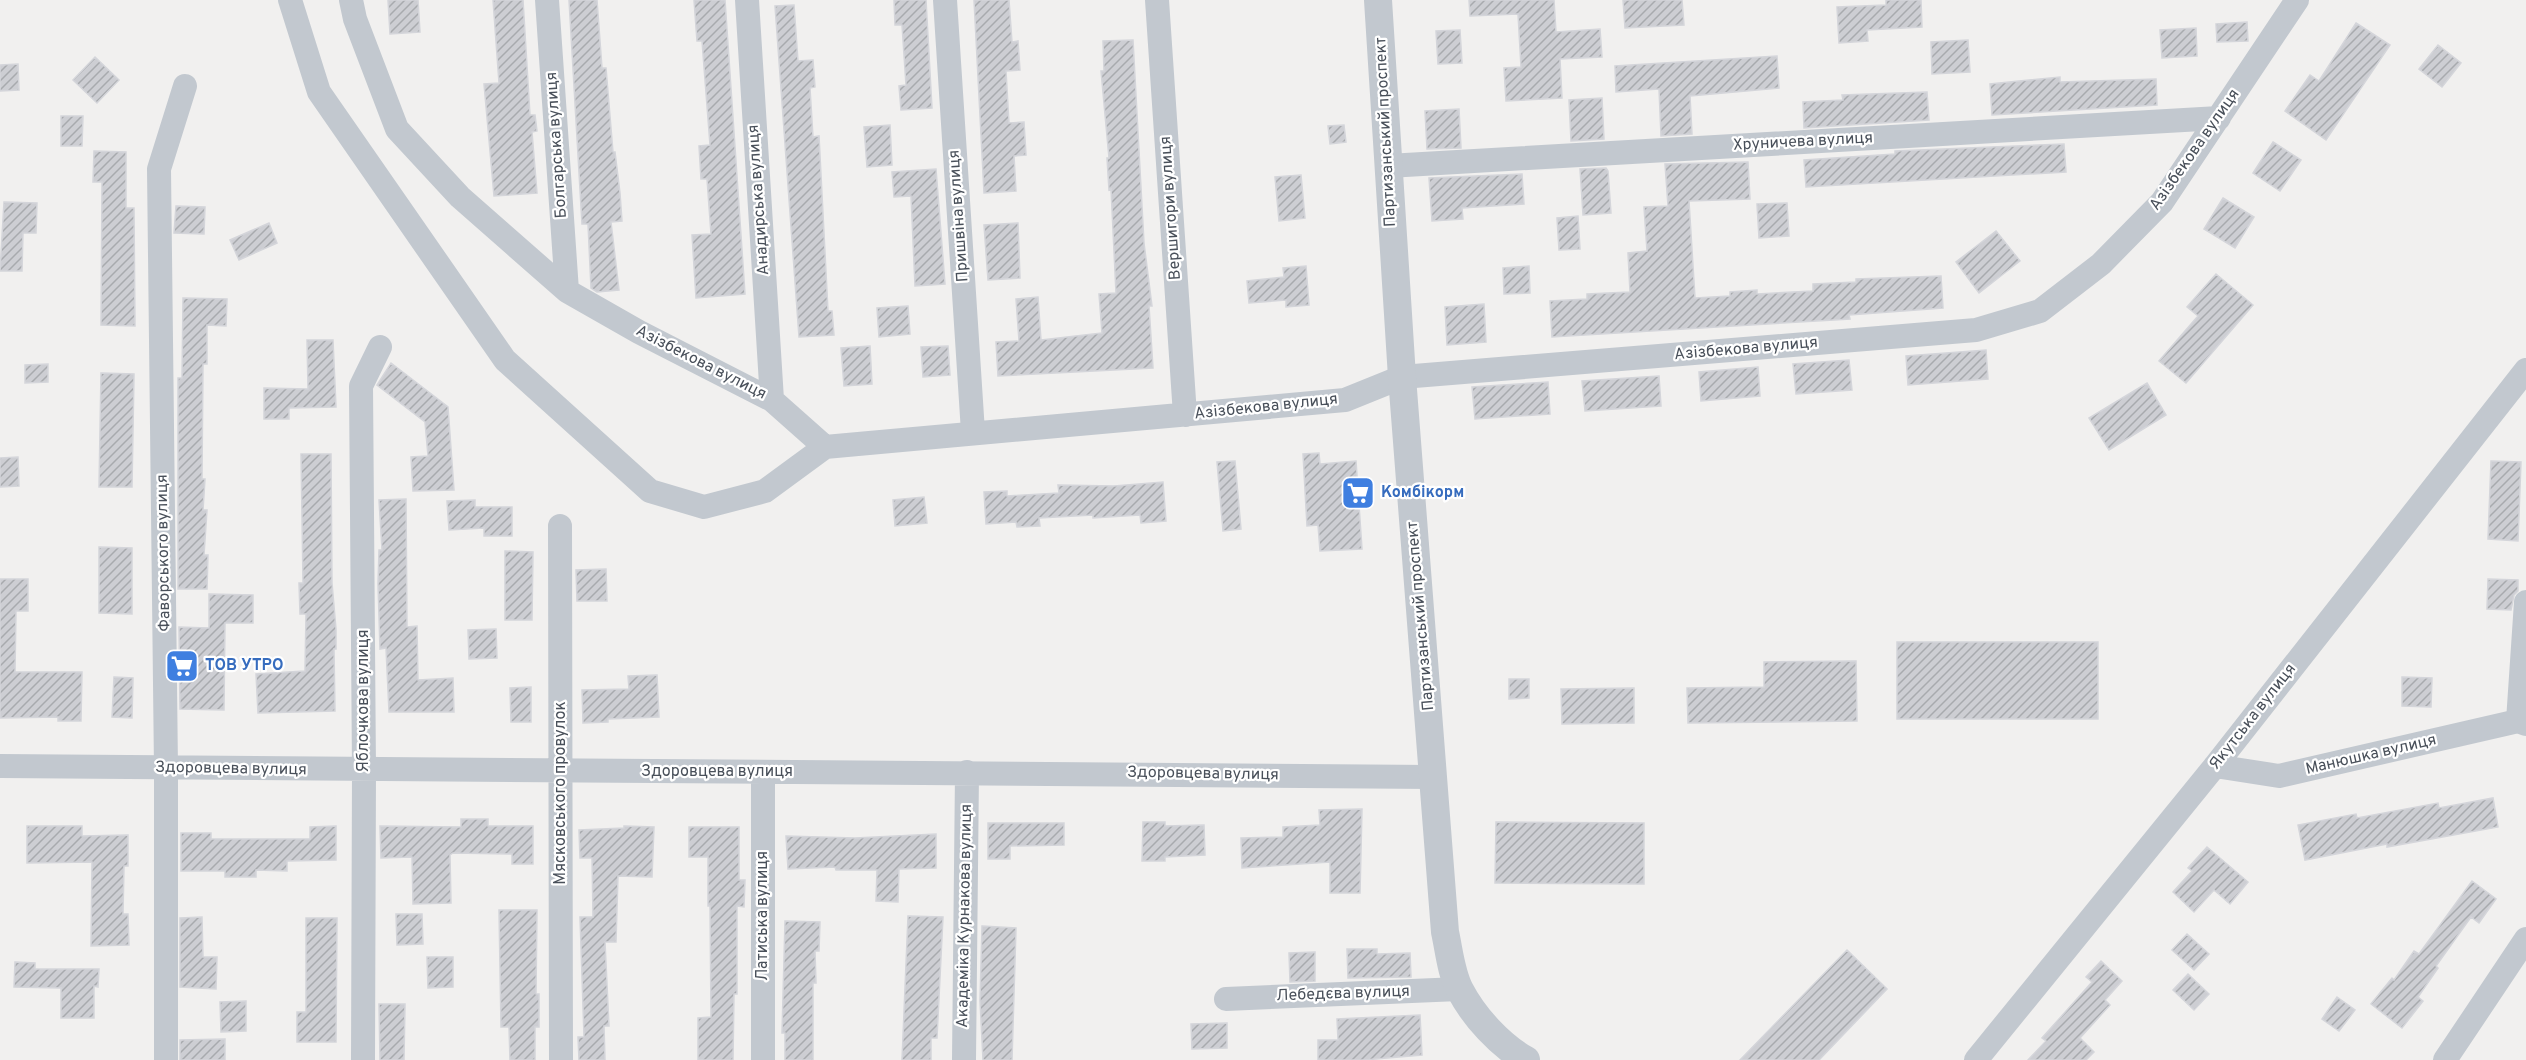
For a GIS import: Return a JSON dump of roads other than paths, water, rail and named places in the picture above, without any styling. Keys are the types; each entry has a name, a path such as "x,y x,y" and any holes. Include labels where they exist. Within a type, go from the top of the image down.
{"street":[{"path":"290,0 319,92 505,360 650,491 704,507 765,491 825,447"},
{"name":"Азізбекова вулиця","path":"351,0 355,19 397,129 460,197 567,291 639,332 772,400 825,447 1345,399 1402,377 1976,330 2007,322 2040,311 2102,264 2162,202 2297,0"},
{"name":"Болгарська вулиця","path":"547,0 567,291"},
{"name":"Анадирська вулиця","path":"747,0 772,400"},
{"name":"Пришвіна вулиця","path":"945,0 974,432"},
{"name":"Вершигори вулиця","path":"1157,0 1185,415"},
{"name":"Партизанський проспект","path":"1378,0 1402,377 1445,932 1459,989 1483,1023 1516,1058"},
{"name":"Фаворського вулиця","path":"166,1060 166,769 159,170 185,86"},
{"name":"Хруничева вулиця","path":"1388,166 2219,118"},
{"name":"Яблочкова вулиця","path":"363,1060 364,771 361,386 380,347"},
{"name":"Якутська вулиця","path":"1976,1060 2215,766 2526,370"},
{"name":"Мясковського провулок","path":"560,526 561,1060"},
{"path":"2522,723 2526,602"},
{"name":"Манюшка вулиця","path":"2215,766 2279,776 2522,723"},
{"name":"Здоровцева вулиця","path":"0,766 561,774 967,772 1433,777"},
{"name":"Латиська вулиця","path":"763,772 763,1060"},
{"name":"Академіка Курнакова вулиця","path":"964,1060 967,772"},
{"path":"2445,1060 2526,939"},
{"name":"Лебедєва вулиця","path":"1226,999 1459,989"}],"place":[{"name":"Комбікорм","path":"1358,493"},
{"name":"ТОВ УТРО","path":"182,666"}]}
